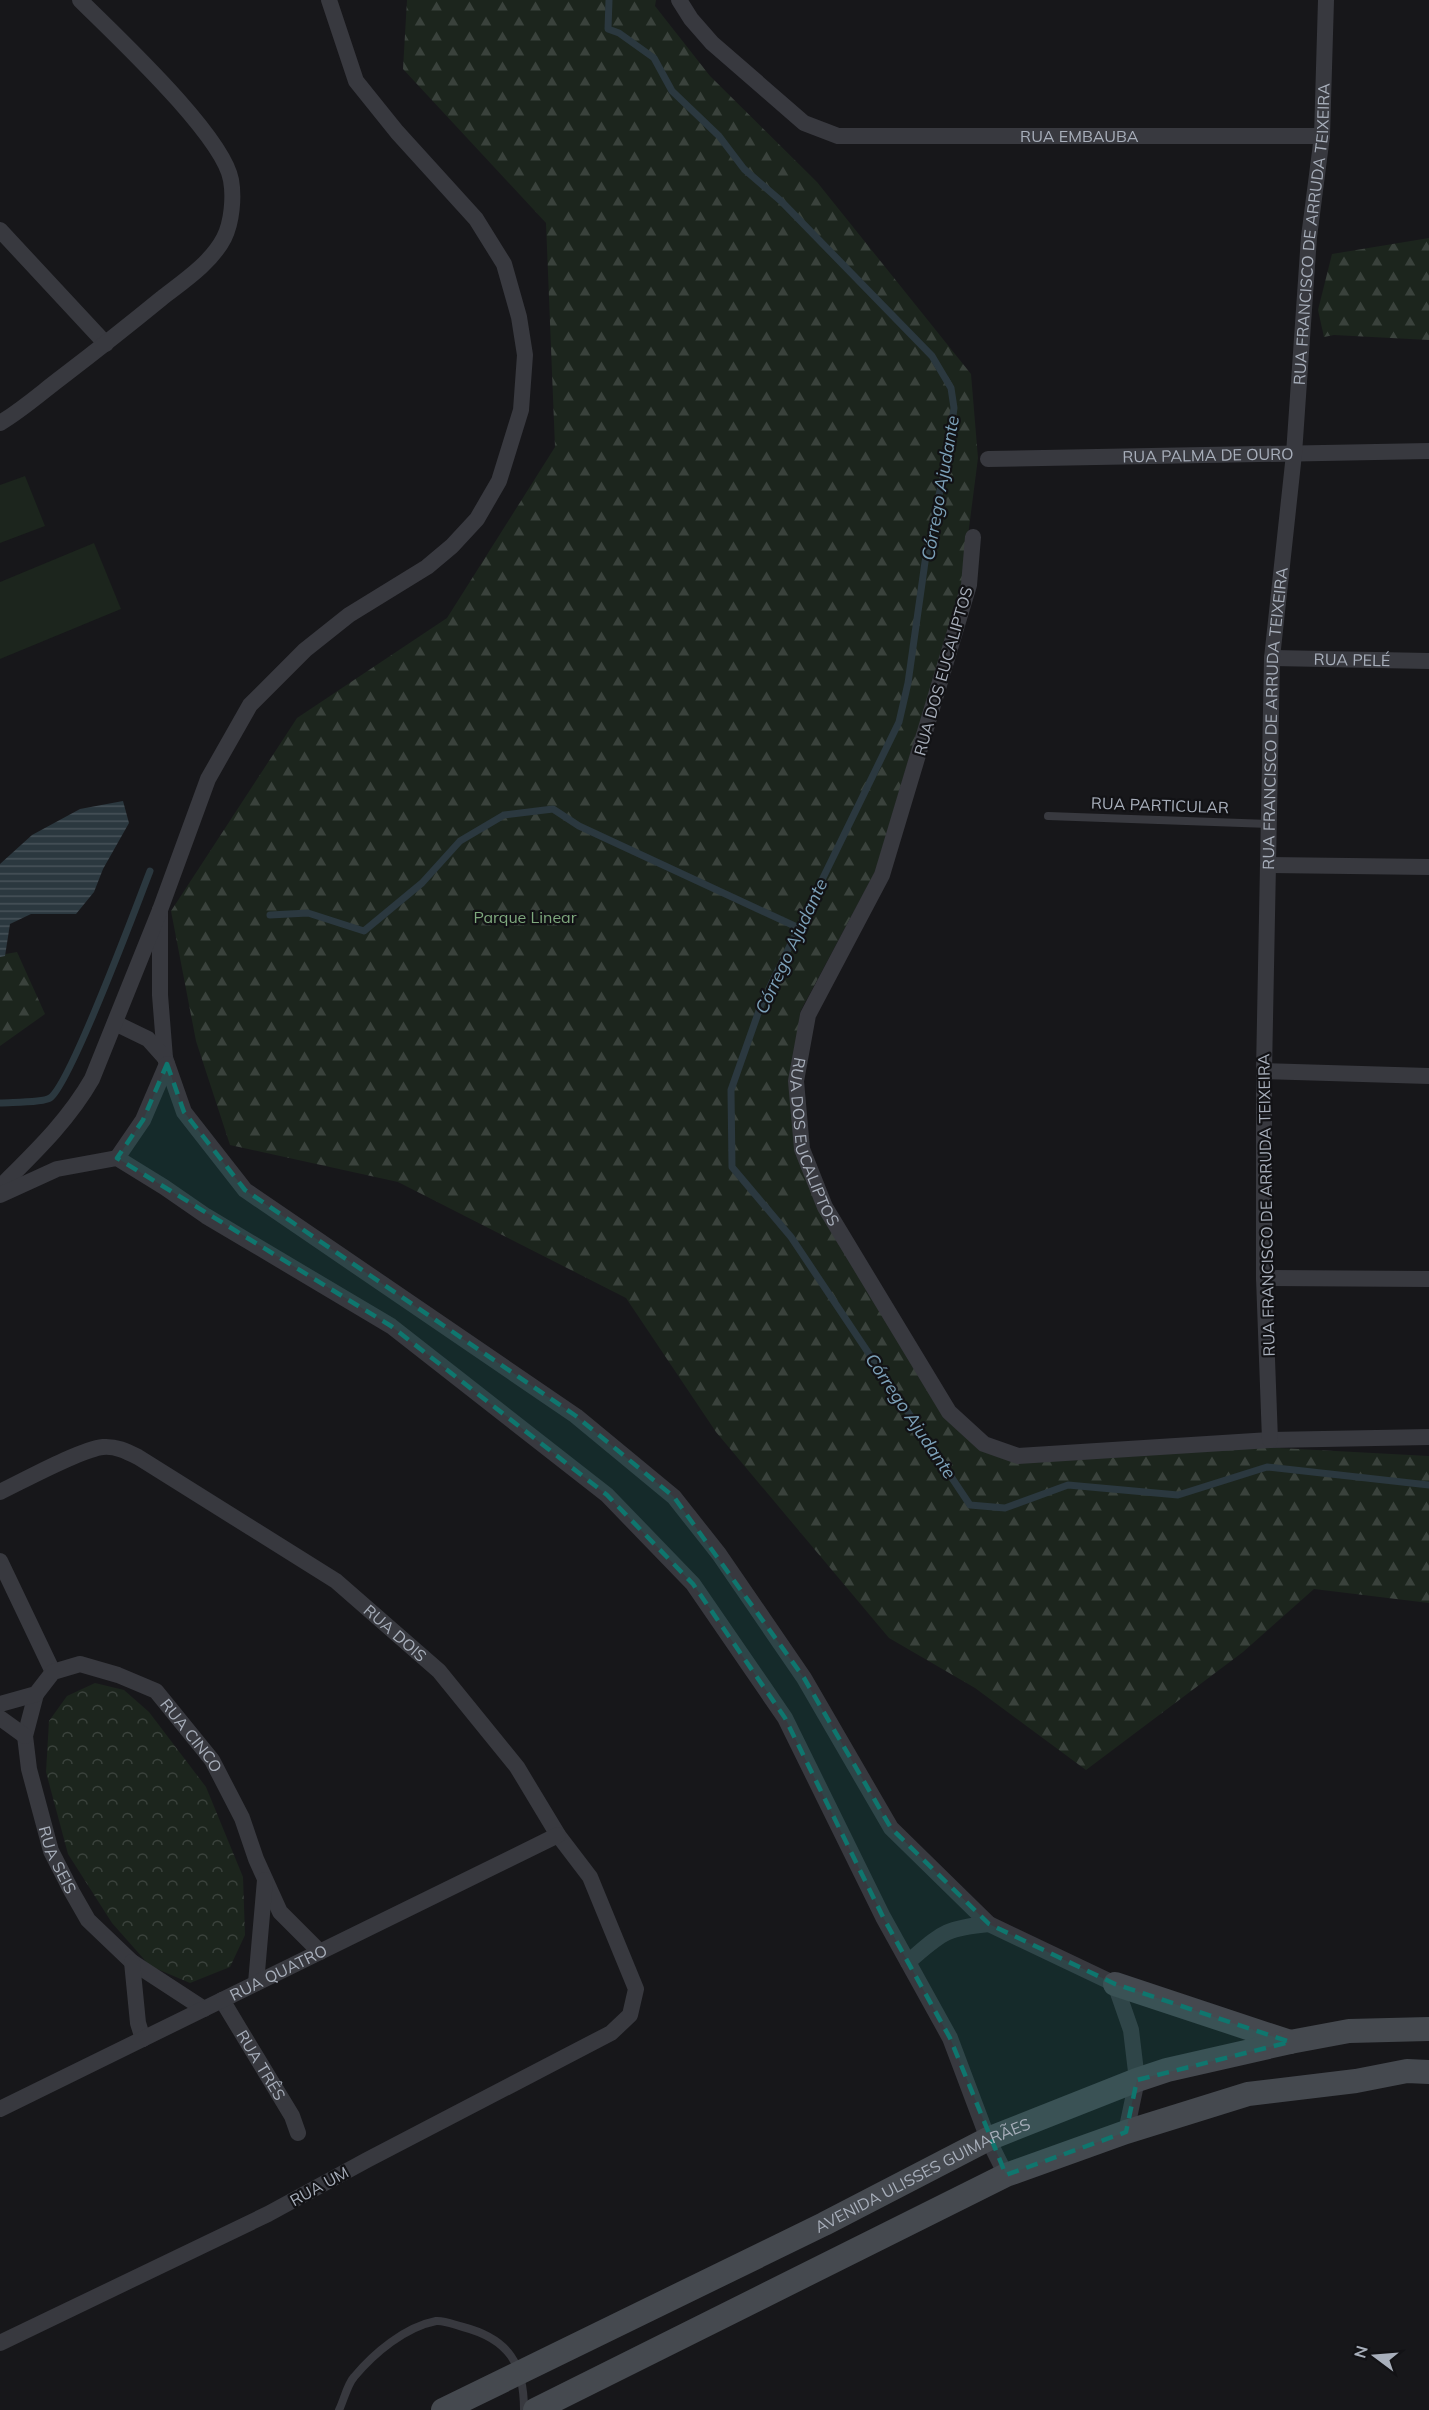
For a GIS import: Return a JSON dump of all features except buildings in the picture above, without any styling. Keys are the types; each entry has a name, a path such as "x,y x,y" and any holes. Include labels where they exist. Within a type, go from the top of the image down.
{"street":[{"path":"0,423 105,345 193,274 214,253 225,237 232,205 231,179 222,159 184,109 80,0"},
{"path":"0,1187 58,1129 79,1102 92,1079 160,910 208,779 250,705 305,650 349,615 427,567 452,546 477,519 499,481 520,410 525,356 519,317 504,264 476,219 397,132 356,81 329,0"},
{"name":"RUA EMBAUBA","path":"679,0 691,20 712,43 804,123 838,136 1322,136"},
{"name":"RUA FRANCISCO DE ARRUDA TEIXEIRA","path":"1270,1440 1264,1278 1264,1071 1272,658 1294,454 1309,237 1322,136 1326,0"},
{"path":"0,230 105,345"},
{"name":"RUA PALMA DE OURO","path":"988,459 1429,451"},
{"name":"RUA DOS EUCALIPTOS","path":"973,537 969,585 882,875 808,1015 796,1081 802,1149 825,1207 949,1412 984,1444 1018,1456 1270,1440 1429,1437"},
{"name":"RUA PELÉ","path":"1272,658 1429,661"},
{"path":"1268,866 1429,867"},
{"path":"160,910 160,996 166,1061 184,1112 245,1190 576,1416 674,1497 719,1554 804,1678 891,1828 989,1924 1115,1984 1290,2042"},
{"path":"115,1023 148,1039 166,1061"},
{"path":"117,1158 143,1120 166,1061"},
{"path":"1264,1071 1429,1076"},
{"path":"0,1195 57,1169 117,1158 164,1186 206,1216 391,1326 607,1495 693,1584 785,1718 883,1917 950,2038 988,2139 1006,2175"},
{"path":"1264,1278 1429,1279"},
{"name":"RUA DOIS","path":"0,1492 82,1453 100,1447 121,1449 138,1457 336,1581 439,1671 517,1767 558,1834 590,1877 636,1989 630,2015"},
{"path":"0,1560 52,1672 36,1694 0,1704"},
{"name":"RUA CINCO","path":"52,1672 80,1664 118,1675 156,1690 212,1760 242,1818 256,1859 280,1912 320,1952"},
{"name":"RUA SEIS","path":"36,1694 25,1736 29,1769 51,1851 88,1920 132,1962 204,2009"},
{"path":"0,1718 25,1736"},
{"name":"RUA QUATRO","path":"0,2109 558,1834"},
{"name":"RUA CINCO","path":"256,1983 265,1876"},
{"path":"908,1962 943,1933 959,1927 989,1924"},
{"path":"132,1962 138,2023 143,2039"},
{"path":"1115,1984 1131,2030 1137,2080 1126,2132"},
{"name":"RUA TRÊS","path":"222,2000 292,2116 298,2133"},
{"name":"RUA UM","path":"0,2343 268,2214 367,2160 611,2034 630,2015"},
{"name":"AVENIDA ULISSES GUIMARÃES","path":"443,2410 824,2224 988,2139 1137,2080 1167,2070 1349,2031 1429,2029"},
{"path":"535,2410 1006,2175 1126,2132 1248,2094 1407,2071 1429,2072"}],"lane":[{"name":"RUA PARTICULAR","path":"1048,816 1270,824"},
{"path":"339,2410 353,2378 379,2353 402,2334 438,2321 480,2332 510,2353 520,2371 524,2410"}],"highlighted area":[{"path":"167,1064 184,1112 245,1190 576,1416 674,1497 804,1678 891,1828 989,1924 1115,1984 1290,2042 1137,2080 1126,2132 1006,2175 950,2038 883,1917 785,1718 693,1584 607,1495 391,1326 117,1158 143,1120"}],"green space":[{"name":"Parque Linear","path":"407,0 656,0 655,6 710,76 817,182 971,374 978,458 962,582 875,872 800,1012 795,1146 944,1414 1013,1459 1260,1447 1429,1456 1429,1603 1314,1589 1243,1652 1086,1770 975,1688 889,1638 716,1432 626,1298 398,1182 230,1145 196,1041 171,911 297,718 447,618 555,447 546,223 403,69"},
{"path":"1429,238 1429,340 1334,335 1324,337 1318,310 1332,254"},
{"path":"25,476 45,526 0,543 0,485"},
{"path":"94,543 121,609 0,659 0,582"},
{"path":"17,952 45,1014 0,1046 0,955"},
{"path":"95,1683 124,1690 149,1712 206,1787 243,1877 245,1935 230,1967 190,1983 150,1966 112,1923 68,1854 46,1772 49,1721 67,1696"}],"shaded area":[{"path":"123,801 129,823 103,869 94,892 76,914 31,914 10,924 5,956 0,957 0,864 32,835 80,809"}],"waterway":[{"name":"Córrego Ajudante","path":"609,0 608,29 619,33 654,58 672,91 719,136 744,169 781,201 932,356 951,388 954,408 947,457 925,562 908,683 899,722 761,1005 731,1090 732,1167 791,1237 970,1505 1005,1508 1068,1485 1178,1495 1267,1467 1429,1485"},
{"path":"270,915 308,913 364,931 422,883 460,841 504,815 553,809 579,826 799,928"},
{"path":"0,1103 46,1100 60,1086 103,992 150,871"}]}
